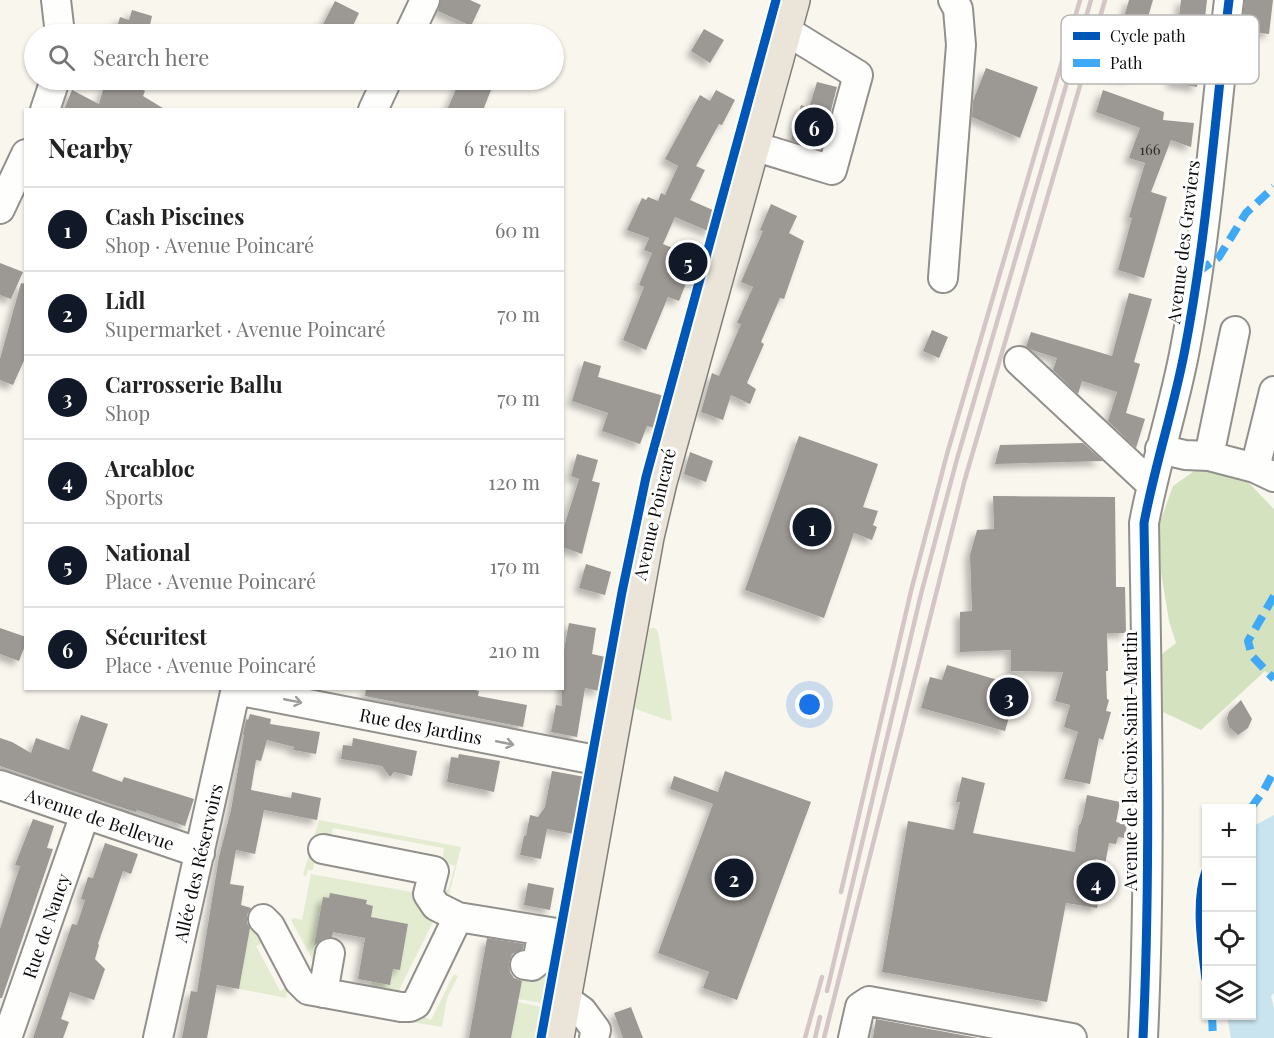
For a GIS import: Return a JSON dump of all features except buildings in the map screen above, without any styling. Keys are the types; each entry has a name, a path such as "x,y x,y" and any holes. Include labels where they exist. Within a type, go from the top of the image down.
{"main road":[{"name":"Avenue Poincaré","path":"557,1038 634,599 660,482 789,15"}],"street":[{"path":"56,0 59,24"},
{"path":"414,24 425,0"},
{"path":"943,278 961,45 958,9 953,0"},
{"name":"Avenue des Graviers","path":"1227,15 1229,0"},
{"path":"753,146 832,170 838,149 858,75 789,15"},
{"name":"Avenue des Graviers","path":"1151,484 1185,351 1198,272 1219,84"},
{"path":"46,108 52,90"},
{"path":"374,108 382,90"},
{"path":"0,209 24,158"},
{"path":"1209,456 1235,332"},
{"path":"1019,361 1151,484"},
{"path":"1160,449 1185,455 1209,456 1265,472 1274,392"},
{"name":"Avenue de la Croix Saint-Martin","path":"1143,1038 1148,938 1149,793 1144,523 1151,484"},
{"name":"Allée des Réservoirs","path":"158,1038 236,690"},
{"name":"Rue des Jardins","path":"241,690 606,762"},
{"name":"Avenue de Bellevue","path":"0,785 200,853"},
{"name":"Rue de Nancy","path":"7,1038 85,814"},
{"path":"323,849 434,871 428,894 436,906 458,917 575,936"},
{"path":"263,919 270,926 299,981 308,990 401,1008 416,1004 458,917"},
{"path":"525,965 532,966 537,962 543,931"},
{"path":"323,993 330,953"},
{"path":"564,998 582,1011 596,1030 594,1038"},
{"path":"853,1038 860,1007 869,1001 1072,1038"}],"green space":[{"path":"1200,467 1245,479 1274,509 1274,679 1265,671 1201,730 1163,712 1162,654 1176,643 1169,621 1161,572 1159,525 1173,486"},
{"path":"651,628 655,628 658,632 672,719 670,721 635,707"},
{"path":"319,820 461,847 447,903 439,888 448,890 455,866 442,862 444,848 333,828 331,835 319,834 313,870 308,870 306,876 303,875"},
{"path":"311,874 417,893 420,878 425,877 426,903 445,920 444,928 433,922 399,990 411,997 409,1000 398,1001 398,996 372,991 369,996 372,981 390,984 393,969 400,970 408,924 371,917 373,906 366,904 367,900 331,894 329,898 323,897 315,946 324,948 318,983 315,985 306,977 318,970 291,920 294,918 302,920"},
{"path":"251,922 268,940 256,946 280,991 288,987 286,998 239,989"},
{"path":"554,938 542,1003 518,999 524,970"},
{"path":"454,974 458,976 447,998 442,1027 406,1021 414,1012 431,1020"},
{"path":"518,1002 542,1007 536,1038 511,1038"}],"water":[{"path":"1274,815 1274,993 1271,996 1274,1008 1274,1038 1231,1038 1228,1020 1256,1020 1256,825"}],"railway":[{"path":"1076,15 1080,0"},
{"path":"1087,15 1091,0"},
{"path":"1101,15 1105,0"},
{"path":"841,892 911,591 947,454 1061,65"},
{"path":"827,991 921,594 957,459 1066,84"},
{"path":"824,1038 965,479 1080,84"},
{"path":"805,1038 822,977"},
{"path":"815,1038 820,1017"}],"marked path":[{"path":"1198,272 1219,257 1246,213 1274,187"},
{"path":"1274,596 1248,641 1252,656 1274,679"},
{"path":"1254,804 1274,771"},
{"path":"1212,1020 1213,1038"}],"cycle path":[{"path":"541,1038 622,592 646,477 776,0"},
{"path":"1227,15 1229,0"},
{"path":"1143,1038 1148,845 1144,523 1181,371 1193,306 1220,84"},
{"path":"1202,890 1200,910 1204,966"}],"place":[{"name":"Sécuritest","path":"814,127"},
{"name":"National","path":"688,262"},
{"name":"Cash Piscines","path":"812,527"},
{"name":"Carrosserie Ballu","path":"1009,697"},
{"name":"Lidl","path":"734,878"},
{"name":"Arcabloc","path":"1096,882"}]}
